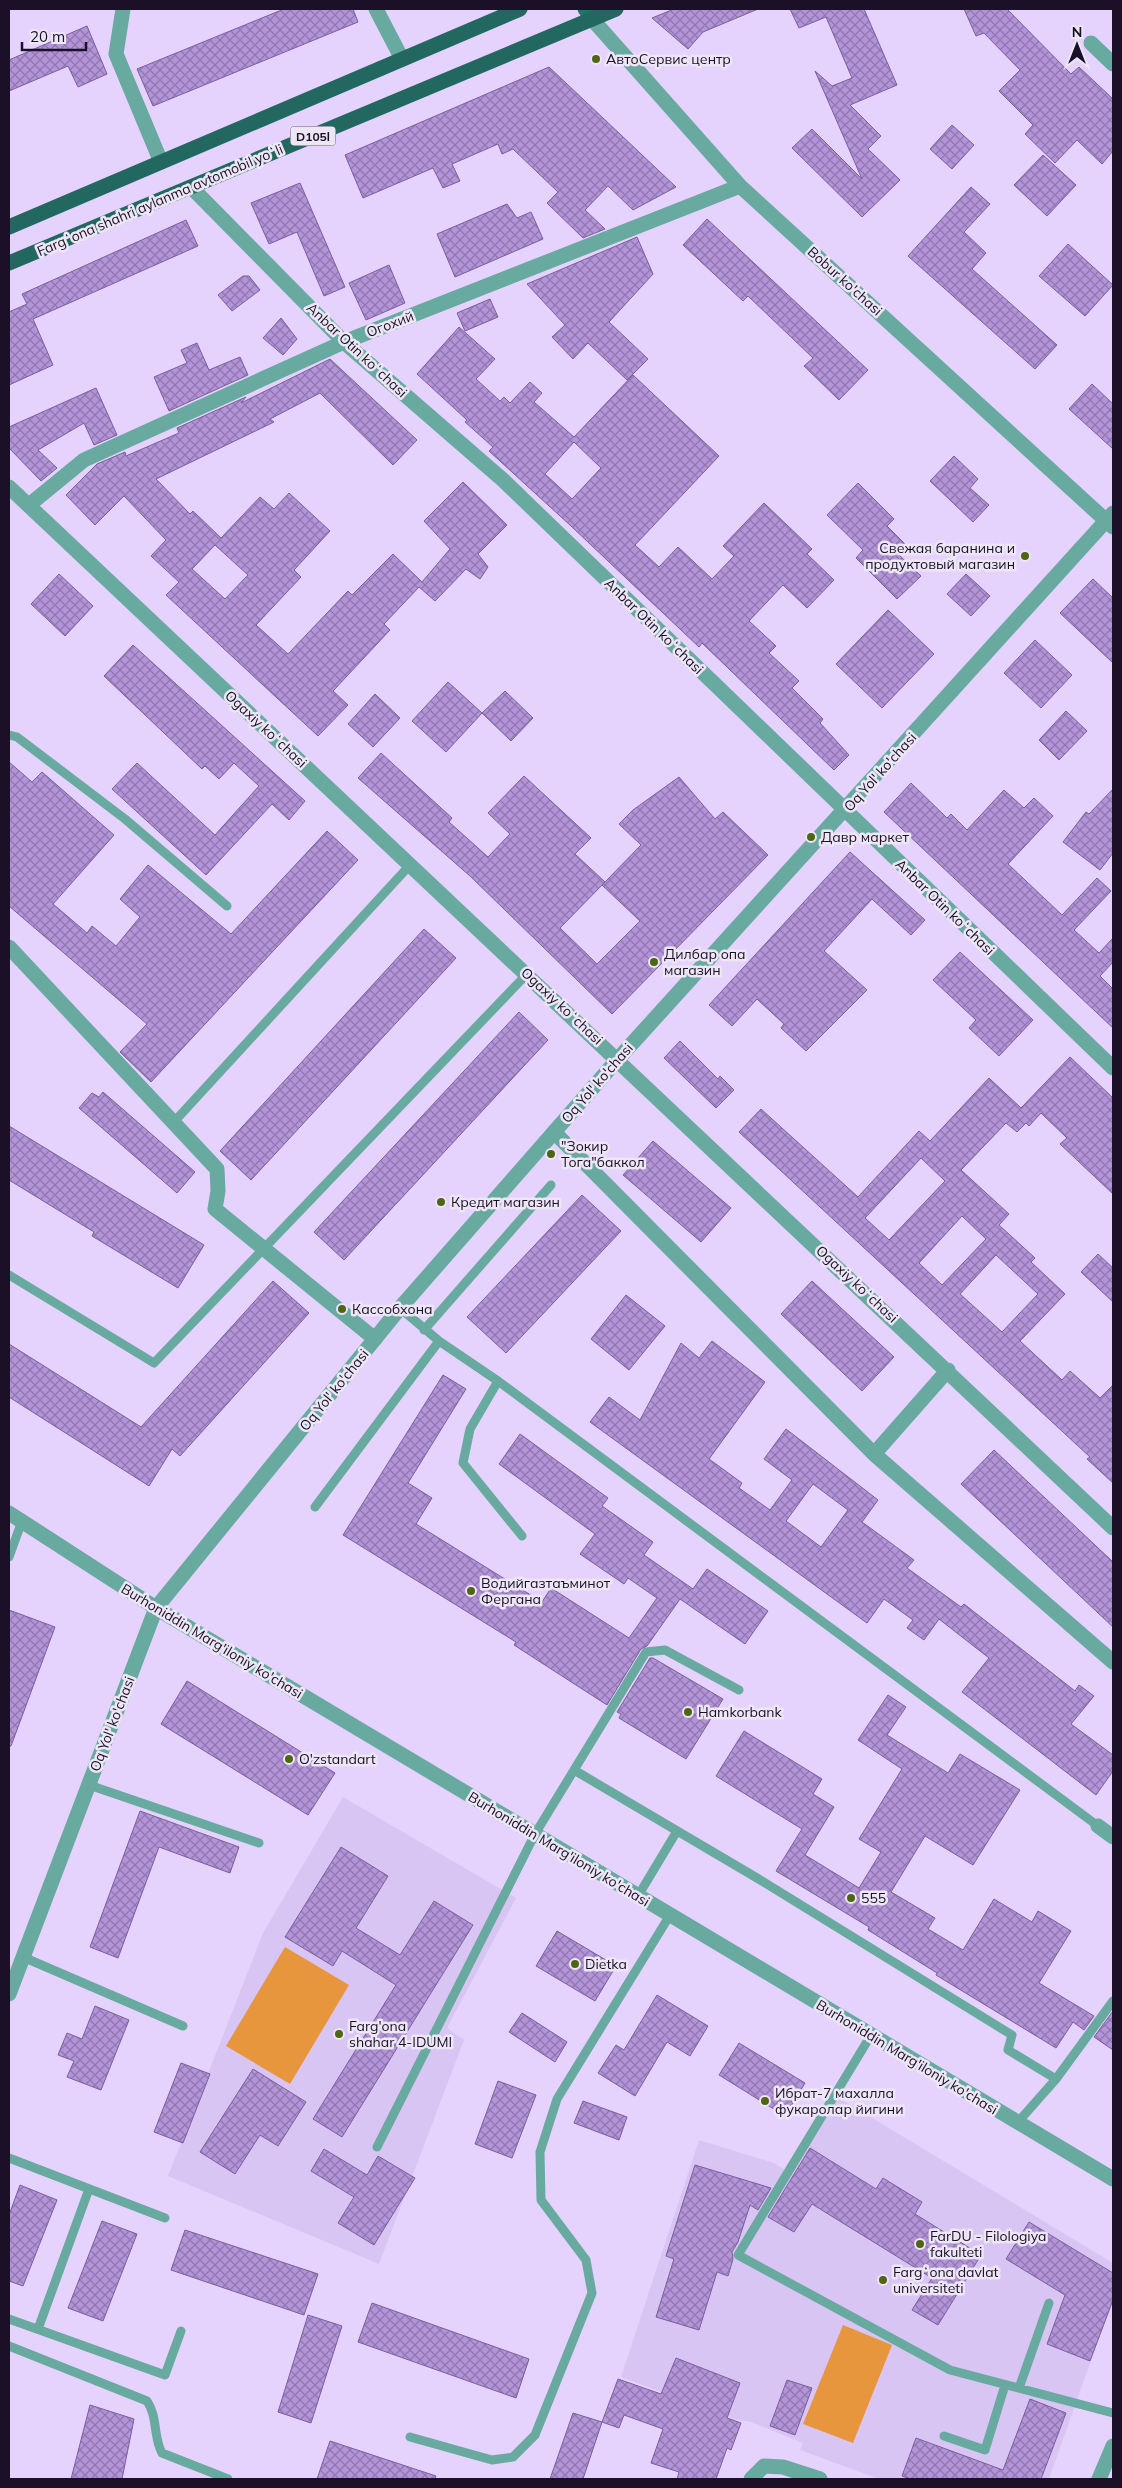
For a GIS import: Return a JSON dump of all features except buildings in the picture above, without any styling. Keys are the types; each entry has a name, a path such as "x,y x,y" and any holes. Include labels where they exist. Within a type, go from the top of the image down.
{"highway":[{"name":"D105l","path":"9,227 520,9"},
{"name":"Fargʻona shahri aylanma avtomobil yoʻli","path":"9,263 191,187 588,14 616,9"}],"street":[{"path":"122,9 116,54 161,162"},
{"path":"376,9 402,60"},
{"name":"Bobur ko'chasi","path":"588,14 740,186 1111,520"},
{"path":"1091,43 1113,64"},
{"name":"Огохий","path":"29,505 84,460 344,342 740,186"},
{"name":"Anbar Otin koʻchasi","path":"191,187 344,342 503,480 1113,1068"},
{"name":"Ogaxiy koʻchasi","path":"9,487 948,1370 1113,1528"},
{"name":"Oq Yol' ko'chasi","path":"9,1994 156,1608 400,1308 618,1059 1111,520"},
{"path":"9,947 217,1169 218,1191 215,1209 375,1339"},
{"path":"554,1132 874,1454 1113,1662"},
{"path":"874,1454 948,1370"},
{"name":"Burhoniddin Marg'iloniy ko'chasi","path":"15,1517 156,1608 1113,2179"},
{"path":"1098,1826 1113,1837"},
{"path":"1099,2479 1113,2446"},
{"path":"751,2479 764,2466 783,2467 820,2479"}],"lane":[{"path":"9,735 17,737 125,819 226,906"},
{"path":"173,1123 410,865"},
{"path":"9,1275 154,1364 527,974"},
{"path":"424,1330 551,1185"},
{"path":"400,1308 439,1342 498,1381 1098,1826"},
{"path":"315,1507 439,1342"},
{"path":"498,1381 470,1429 463,1462 522,1536"},
{"path":"9,1557 15,1517"},
{"path":"377,2147 535,1834 646,1652 665,1650 739,1690"},
{"path":"574,1770 1012,2035 1008,2050 1056,2079"},
{"path":"89,1785 259,1843"},
{"path":"638,1896 677,1831"},
{"path":"410,2437 492,2460 513,2457 535,2435 592,2293 586,2260 541,2200 540,2152 557,2099 670,1915"},
{"path":"23,1956 183,2026"},
{"path":"1018,2122 1056,2079 1113,2001"},
{"path":"871,2035 738,2255 950,2370 1113,2413"},
{"path":"9,2158 166,2218"},
{"path":"38,2329 89,2189"},
{"path":"1020,2388 1049,2303"},
{"path":"9,2319 166,2375 182,2331"},
{"path":"9,2346 147,2401 154,2411 158,2446 162,2454 228,2479"},
{"path":"944,2436 985,2450 1005,2385"}],"shaded area":[{"name":"Farg'ona shahar 4-IDUMI","path":"343,1797 516,1898 447,2028 464,2040 379,2264 168,2176 263,1933"},
{"path":"285,1947 349,1985 290,2084 226,2046"},
{"name":"Fargʻona davlat universiteti","path":"834,2095 1113,2263 1113,2298 1049,2479 879,2479 800,2450 803,2443 751,2422 733,2419 621,2377 699,2140 774,2163 787,2171"},
{"path":"843,2325 892,2345 853,2443 803,2424"}],"place":[{"name":"АвтоСервис центр","path":"596,59"},
{"name":"Свежая баранина и продуктовый магазин","path":"1025,556"},
{"name":"Давр маркет","path":"811,837"},
{"name":"Дилбар опа магазин","path":"654,962"},
{"name":"\"Зокир Тога\"баккол","path":"551,1154"},
{"name":"Кредит магазин","path":"441,1202"},
{"name":"Кассобхона","path":"342,1309"},
{"name":"Водийгазтаъминот Фергана","path":"471,1591"},
{"name":"Hamkorbank","path":"688,1712"},
{"name":"O'zstandart","path":"289,1759"},
{"name":"555","path":"851,1898"},
{"name":"Dietka","path":"575,1964"},
{"name":"Farg'ona shahar 4-IDUMI","path":"339,2034"},
{"name":"Ибрат-7 махалла фукаролар йигини","path":"765,2101"},
{"name":"FarDU - Filologiya fakulteti","path":"920,2244"},
{"name":"Fargʻona davlat universiteti","path":"883,2280"}]}
